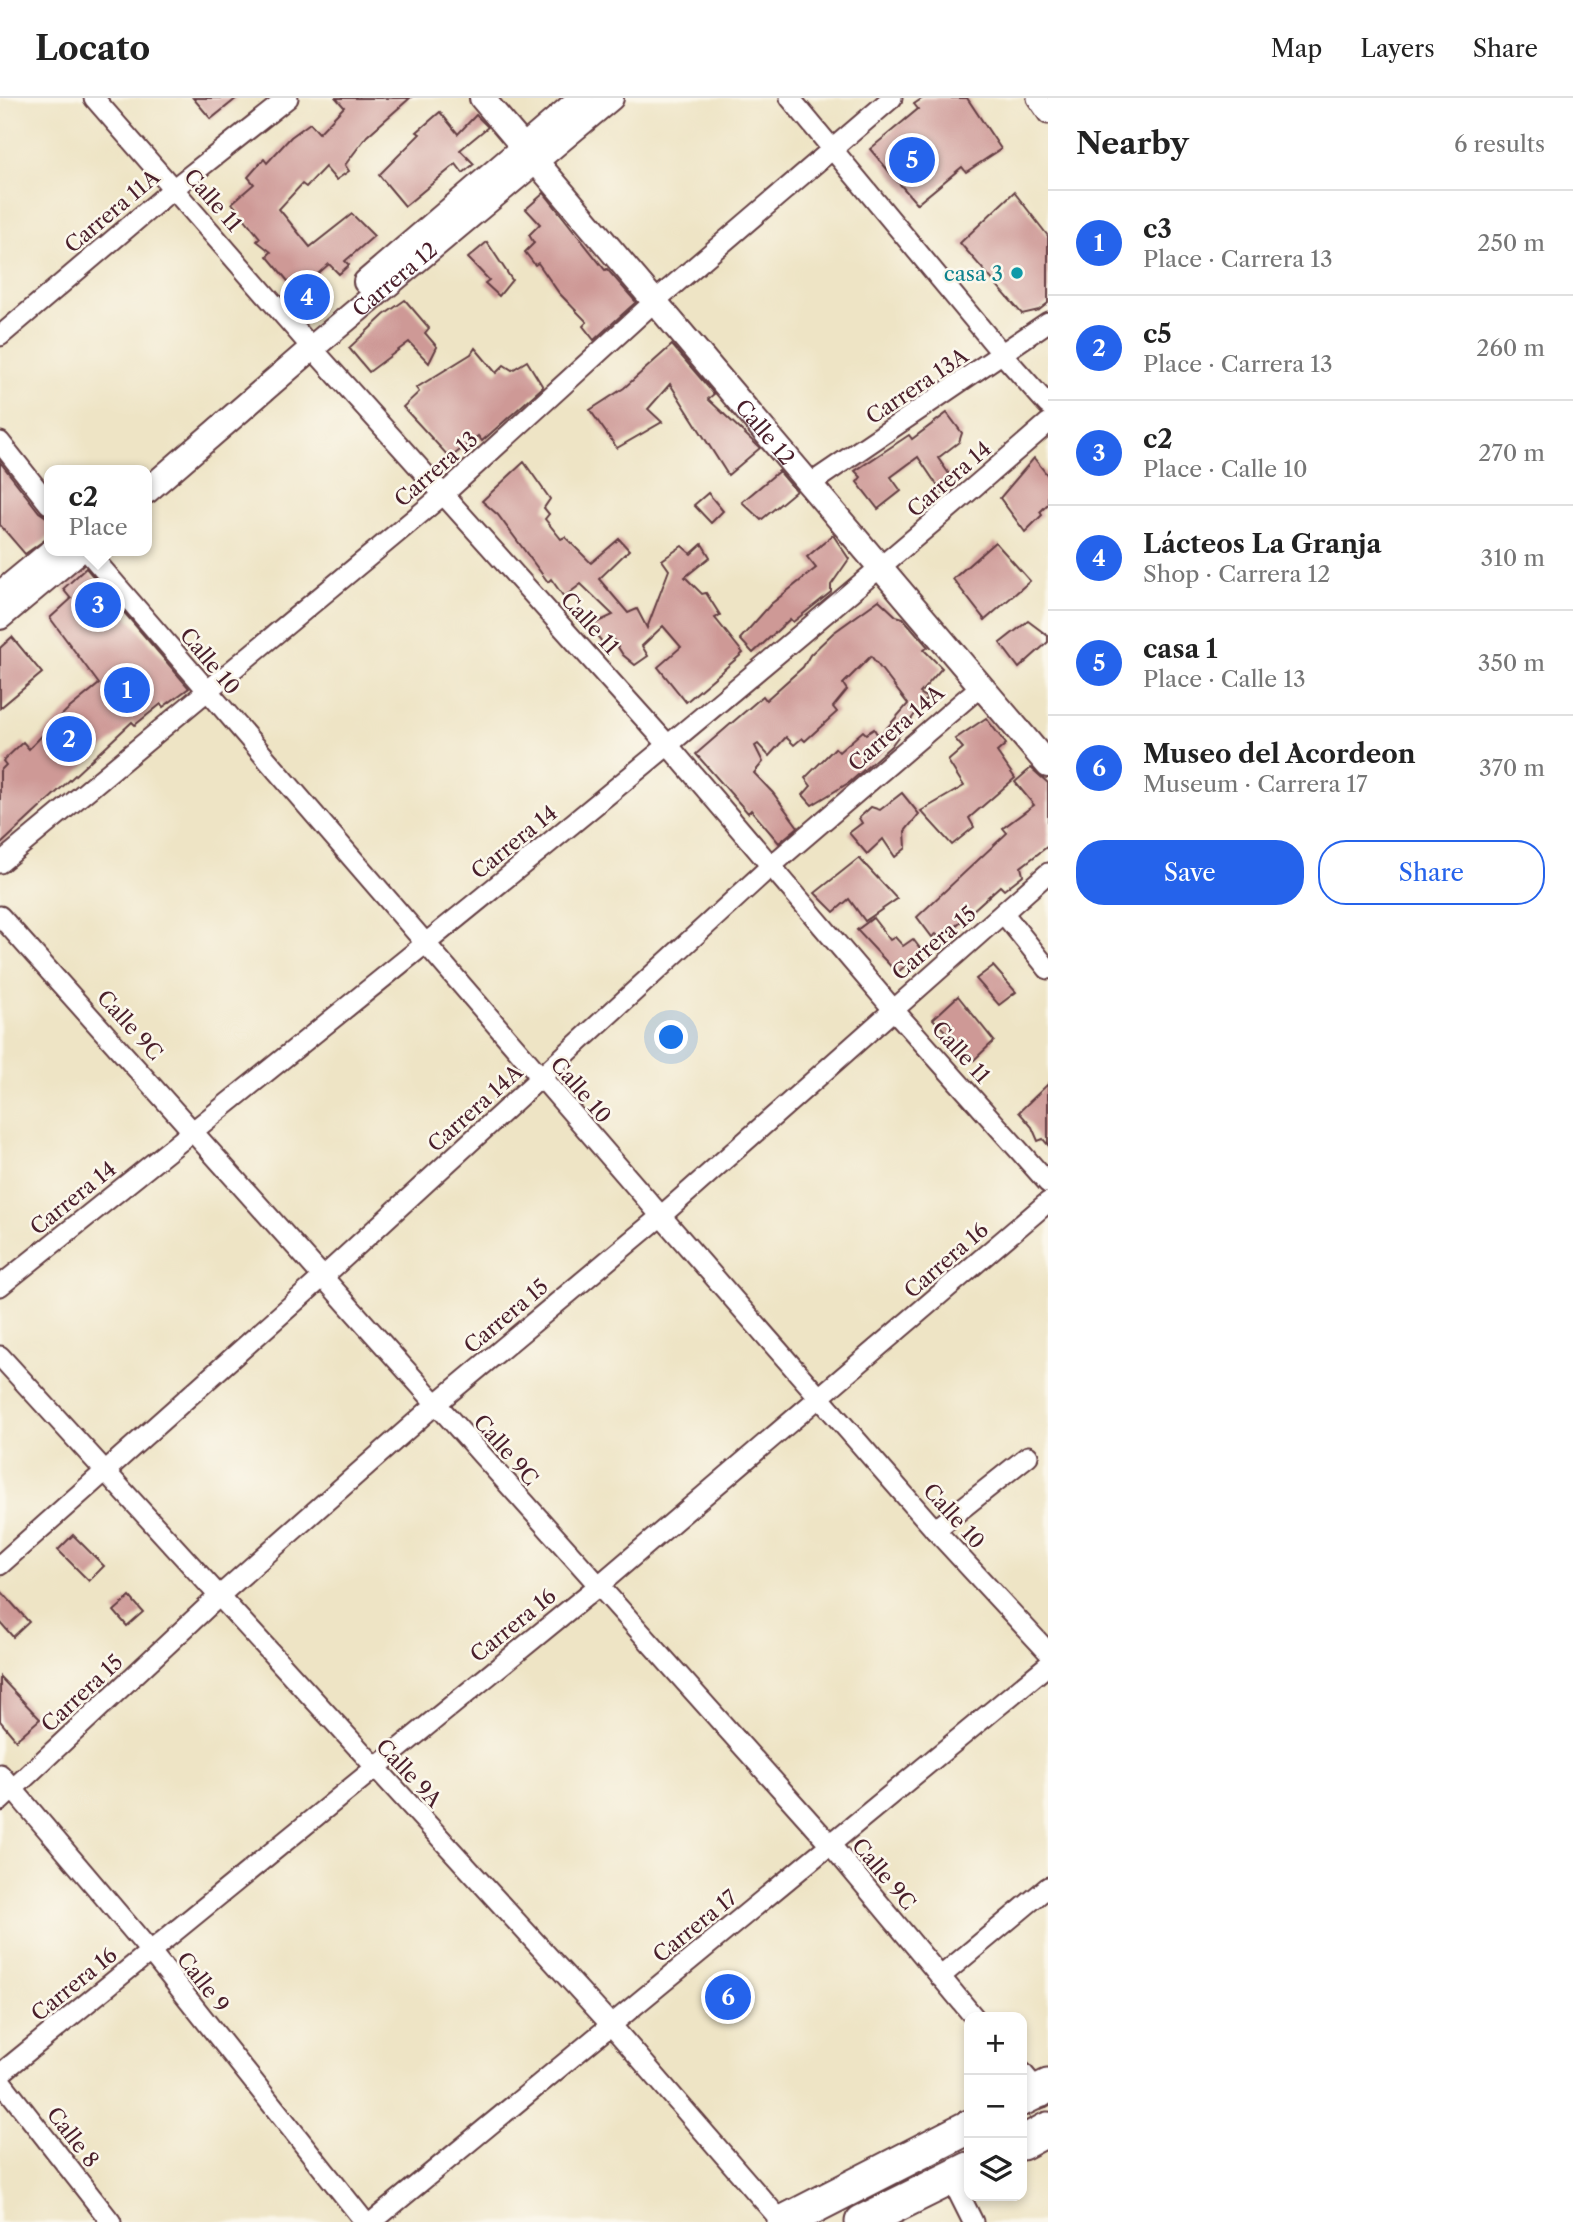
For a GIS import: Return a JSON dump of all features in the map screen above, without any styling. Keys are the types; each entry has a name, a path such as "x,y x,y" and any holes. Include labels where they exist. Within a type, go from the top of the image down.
{"highway":[{"path":"1027,2140 1048,2129"},
{"path":"783,2222 964,2130"},
{"path":"862,2222 960,2174"}],"street":[{"name":"Calle 11","path":"94,98 307,342 668,745 892,1009 1048,1183"},
{"name":"Carrera 11A","path":"0,336 173,189 288,98"},
{"name":"Calle 12","path":"482,98 1048,765"},
{"name":"Carrera 12","path":"530,155 581,98"},
{"name":"Carrera 12","path":"152,465 307,342 530,155 611,98"},
{"path":"790,98 1004,356 1048,405"},
{"name":"Carrera 13","path":"0,863 444,494 655,301 891,98"},
{"path":"1037,98 1048,114"},
{"name":"Carrera 13A","path":"810,484 1004,356 1048,322"},
{"name":"Carrera 12","path":"152,486 307,342"},
{"name":"Carrera 14","path":"0,1286 668,745 881,568 1048,423"},
{"path":"0,442 44,498"},
{"path":"0,594 46,556"},
{"path":"0,617 73,556"},
{"name":"Calle 10","path":"91,556 424,945 935,1530 1048,1652"},
{"name":"Carrera 14A","path":"0,1564 324,1276 772,865 981,686"},
{"name":"Carrera 15","path":"4,1788 436,1404 661,1216 1048,873"},
{"path":"1004,914 1048,969"},
{"name":"Calle 9C","path":"0,916 195,1130 597,1587 830,1844 971,2012"},
{"name":"Carrera 16","path":"0,2077 150,1951 597,1587 1048,1202"},
{"name":"Calle 9A","path":"0,1356 374,1769 611,2025 783,2222"},
{"path":"935,1530 1028,1455"},
{"name":"Carrera 17","path":"372,2222 1048,1665"},
{"name":"Calle 9","path":"4,1788 150,1951 365,2222"},
{"path":"940,1978 1048,1887"},
{"name":"Calle 8","path":"0,2077 111,2222"},
{"path":"960,2174 973,2222"}],"building":[{"path":"193,98 237,98 211,119"},
{"path":"336,98 410,98 367,136 345,165 349,171 336,180 325,167 306,187 302,184 279,209 310,247 352,214 374,236 345,261 349,265 339,274 329,264 297,292 267,256 271,252 257,241 260,238 232,203 254,184 248,177 264,159 267,163 291,137 310,123 319,133 344,107"},
{"path":"923,98 967,98 1001,149 966,172 962,167 917,204 870,149 918,109 914,104"},
{"path":"440,112 458,134 476,115 488,127 460,150 474,164 463,173 456,164 405,206 379,175 420,134 417,132"},
{"name":"casa 3","path":"1014,192 1048,236 1048,303 1039,310 1022,314 960,243"},
{"path":"544,193 605,270 607,269 636,302 594,340 583,326 587,322 559,293 538,263 535,265 525,252 534,243 529,235 540,224 526,209"},
{"path":"487,242 512,280 499,296 485,283 489,280 468,258"},
{"path":"405,300 429,328 425,333 437,347 429,363 409,342 369,372 349,348 384,315"},
{"path":"672,345 714,394 708,399 760,448 728,475 670,384 648,409 662,422 617,448 590,410 624,388"},
{"path":"475,348 496,373 504,365 512,370 527,361 543,387 482,441 478,436 450,458 403,407 419,392 416,388 471,354"},
{"path":"947,413 962,433 959,442 938,458 956,484 943,494 918,457 891,477 901,491 878,509 857,482 861,477 855,471 909,435 912,439"},
{"path":"1034,458 1048,476 1048,504 1040,512 1042,515 1025,532 1000,498"},
{"path":"0,462 44,516 44,541 25,554 0,525"},
{"path":"524,462 550,499 544,508 549,514 545,519 561,539 565,537 591,563 619,539 629,550 599,579 628,613 637,609 647,628 669,570 662,560 682,546 691,554 702,544 710,557 685,577 702,594 706,593 720,615 715,618 743,653 686,702 658,667 681,647 663,626 642,646 648,656 635,665 623,655 611,636 603,643 589,626 613,615 581,584 564,597 551,579 548,582 498,515 482,501"},
{"path":"779,471 796,491 761,520 742,502"},
{"path":"708,493 723,511 711,523 694,505"},
{"path":"833,535 849,559 831,585 831,592 793,622 790,619 753,653 740,639 771,604 816,568 807,557"},
{"path":"995,542 1030,581 985,620 953,579"},
{"path":"86,568 189,688 163,707 161,704 135,725 132,722 0,845 0,771 6,765 3,761 23,742 29,749 66,711 99,684 50,618 71,599 63,589"},
{"path":"879,600 896,616 903,618 928,647 924,650 942,668 920,693 927,698 891,746 850,782 812,805 803,795 811,786 805,778 835,748 839,752 863,731 866,734 874,729 879,737 908,704 871,656 843,684 847,690 833,707 837,712 805,741 802,738 794,745 786,737 769,756 758,744 755,746 763,762 754,773 798,827 779,843 751,810 748,813 696,754 763,696 766,700 803,667 810,655 833,633"},
{"path":"1028,621 1048,636 1048,642 1019,668 1000,643"},
{"path":"12,637 42,673 0,708 0,648"},
{"path":"986,718 1006,744 997,752 1015,778 969,818 974,827 952,845 921,811 964,786 948,761 963,748 955,739"},
{"path":"1031,768 1048,783 1048,846 1021,867 1023,875 1004,890 1000,886 941,939 936,934 932,937 917,917 1007,833 1003,828 1034,805 1015,782"},
{"path":"902,793 919,814 905,831 906,848 895,857 883,839 867,854 849,833 862,823 859,818 871,807 880,810"},
{"path":"859,858 897,899 865,921 849,899 834,912 815,893"},
{"path":"873,918 890,940 895,937 903,946 913,939 922,951 897,973 857,930"},
{"path":"993,966 1016,992 999,1005 976,979"},
{"path":"958,996 994,1041 974,1060 933,1019"},
{"path":"1048,1084 1048,1145 1043,1139 1038,1141 1032,1127 1019,1112"},
{"path":"73,1535 104,1566 89,1581 58,1550"},
{"path":"0,1590 29,1622 13,1637 0,1622"},
{"path":"130,1597 143,1612 127,1626 114,1611"},
{"path":"0,1677 40,1719 16,1740 0,1721"}],"place":[{"name":"casa 1","path":"912,160"},
{"name":"casa 3","path":"1017,273"},
{"name":"Lácteos La Granja","path":"307,297"},
{"name":"c2","path":"98,605"},
{"name":"c3","path":"127,690"},
{"name":"c5","path":"69,739"},
{"name":"Museo del Acordeon","path":"728,1997"}]}
